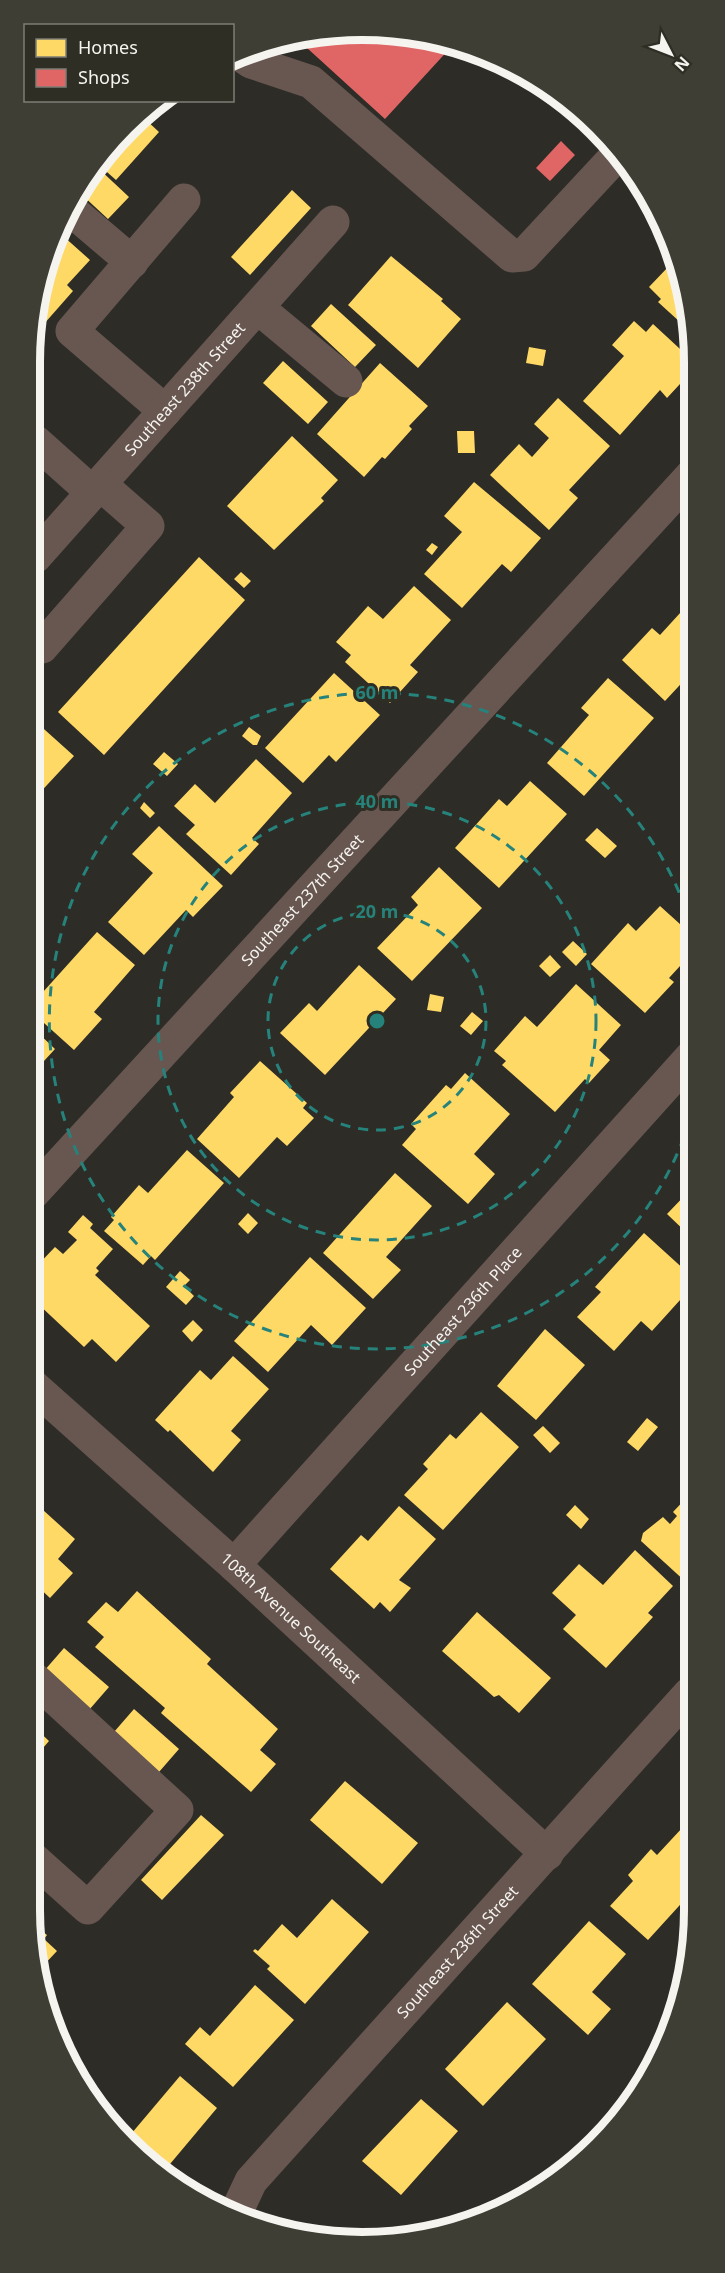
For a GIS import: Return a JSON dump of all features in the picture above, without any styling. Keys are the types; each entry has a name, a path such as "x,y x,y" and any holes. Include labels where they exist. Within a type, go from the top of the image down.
{"street":[{"path":"249,61 310,82 512,256 524,255 613,160"},
{"path":"165,411 72,331 184,200"},
{"path":"77,215 132,262"},
{"name":"Southeast 238th Street","path":"40,551 333,222"},
{"path":"258,308 346,381"},
{"path":"40,445 148,526 42,647 40,645"},
{"name":"Southeast 237th Street","path":"40,1185 684,484"},
{"name":"Southeast 236th Place","path":"234,1565 684,1064"},
{"name":"108th Avenue Southeast","path":"40,1392 234,1565 547,1854"},
{"path":"40,1684 177,1810 88,1908 40,1865"},
{"name":"Southeast 236th Street","path":"239,2208 251,2181 684,1700"}],"building: Homes":[{"path":"148,122 159,132 116,180 104,170 120,150"},
{"path":"103,172 129,197 108,219 86,198"},
{"path":"292,190 311,208 250,275 231,257"},
{"path":"65,238 90,260 67,285 73,291 42,326 51,279"},
{"path":"391,256 443,299 441,301 461,319 418,368 348,305"},
{"path":"670,267 682,324 658,302 661,299 649,287"},
{"path":"331,304 376,345 355,367 311,326"},
{"path":"634,321 646,332 653,324 684,353 684,380 667,398 660,390 620,435 583,401 624,356 612,345"},
{"path":"529,347 546,350 543,366 526,363"},
{"path":"283,361 328,402 308,424 263,383"},
{"path":"380,363 428,406 409,426 412,429 385,459 382,457 364,477 317,434"},
{"path":"558,398 610,446 569,490 578,498 549,530 490,475 519,444 532,457 549,438 534,424"},
{"path":"457,431 474,431 475,453 458,453"},
{"path":"292,436 338,480 321,498 324,501 274,550 227,506"},
{"path":"474,482 541,538 511,572 502,564 462,608 424,574 462,532 444,516"},
{"path":"432,543 438,547 432,555 426,550"},
{"path":"199,557 245,600 104,755 58,712"},
{"path":"241,572 251,581 244,588 234,579"},
{"path":"414,586 451,620 410,665 418,672 390,703 345,662 351,655 336,642 368,606 383,619"},
{"path":"684,609 684,681 665,701 622,660 652,628 660,635"},
{"path":"334,673 380,715 336,762 329,755 303,783 265,748"},
{"path":"608,678 654,718 584,796 547,763 589,715 581,708"},
{"path":"40,725 74,756 40,793"},
{"path":"249,727 261,736 257,745 253,745 242,736"},
{"path":"164,752 178,764 167,776 153,764"},
{"path":"256,759 292,793 252,838 259,844 231,875 186,834 195,825 174,806 195,784 215,803"},
{"path":"530,781 567,814 499,888 455,848 499,799 507,806"},
{"path":"144,802 155,813 150,818 140,808"},
{"path":"159,826 223,886 193,917 186,910 144,955 108,922 153,873 132,854"},
{"path":"597,828 617,846 605,858 585,840"},
{"path":"439,867 482,908 412,981 377,948 418,905 411,897"},
{"path":"684,886 684,896 679,891"},
{"path":"660,906 684,928 684,962 669,978 674,982 645,1013 591,964 628,923 636,931"},
{"path":"97,932 135,965 94,1012 102,1019 74,1050 40,1019 40,995"},
{"path":"573,941 587,954 576,966 562,952"},
{"path":"550,955 561,967 550,977 539,966"},
{"path":"359,965 396,999 325,1075 280,1033 309,1003 317,1011"},
{"path":"576,984 621,1025 599,1050 610,1060 589,1083 585,1079 555,1112 502,1065 506,1061 494,1051 525,1016 537,1027"},
{"path":"430,994 444,997 441,1012 427,1010"},
{"path":"472,1012 483,1021 471,1035 460,1026"},
{"path":"40,1035 55,1049 40,1065"},
{"path":"260,1061 307,1103 303,1108 314,1118 287,1146 277,1137 239,1178 197,1139 234,1097 230,1093"},
{"path":"465,1073 510,1114 474,1154 495,1174 468,1204 402,1145 416,1129 411,1124 446,1085 451,1089"},
{"path":"187,1150 224,1183 155,1260 151,1256 143,1265 104,1231 114,1220 111,1217 139,1185 148,1193"},
{"path":"395,1173 432,1206 386,1257 401,1270 373,1299 323,1253"},
{"path":"684,1196 684,1230 667,1214"},
{"path":"248,1213 258,1223 248,1234 238,1224"},
{"path":"83,1215 93,1224 90,1228 113,1249 96,1268 99,1271 95,1275 150,1326 116,1362 92,1339 84,1347 40,1306 40,1263 55,1247 63,1254 77,1240 68,1232"},
{"path":"644,1233 684,1269 684,1296 652,1331 641,1321 614,1351 577,1317 601,1292 595,1287"},
{"path":"310,1257 366,1308 332,1345 311,1325 268,1372 234,1341"},
{"path":"180,1271 190,1280 184,1286 194,1296 186,1305 166,1287"},
{"path":"193,1320 203,1330 192,1342 182,1331"},
{"path":"545,1329 585,1365 536,1420 497,1386"},
{"path":"233,1356 269,1389 231,1431 241,1440 213,1472 170,1430 168,1432 155,1420 200,1370 211,1380"},
{"path":"481,1412 519,1447 443,1530 404,1495 428,1469 423,1464 450,1434 456,1439"},
{"path":"647,1418 658,1427 638,1451 627,1442"},
{"path":"543,1426 560,1443 550,1453 533,1435"},
{"path":"684,1500 684,1580 641,1541 643,1533 663,1517 670,1524 677,1516 673,1512"},
{"path":"575,1505 589,1519 581,1529 566,1515"},
{"path":"399,1506 436,1539 399,1580 411,1588 390,1612 380,1602 374,1609 330,1569 361,1535 368,1541"},
{"path":"40,1507 75,1539 58,1559 73,1573 50,1598 40,1589"},
{"path":"635,1550 673,1586 648,1613 653,1617 606,1668 563,1629 576,1615 552,1593 579,1564 603,1585"},
{"path":"137,1591 211,1659 207,1664 278,1729 260,1750 276,1764 251,1792 161,1713 165,1708 95,1647 104,1637 87,1622 106,1602 118,1612"},
{"path":"477,1612 551,1678 519,1713 499,1695 494,1697 442,1651"},
{"path":"64,1648 109,1687 89,1710 44,1671"},
{"path":"134,1709 179,1749 159,1772 114,1732"},
{"path":"40,1732 49,1741 40,1752"},
{"path":"345,1781 418,1843 382,1884 310,1820"},
{"path":"201,1815 224,1835 162,1900 141,1880"},
{"path":"684,1828 684,1900 648,1940 610,1906 633,1881 628,1875 651,1849 657,1855"},
{"path":"332,1899 369,1932 305,2004 267,1969 270,1966 253,1951 255,1949 258,1951 282,1924 297,1938"},
{"path":"589,1921 626,1954 592,1992 611,2009 588,2035 532,1984"},
{"path":"41,1930 47,1935 44,1939 57,1951 45,1964"},
{"path":"255,1985 294,2020 233,2087 185,2044 200,2027 210,2036"},
{"path":"507,2002 546,2039 483,2106 445,2069"},
{"path":"180,2076 217,2108 168,2167 131,2134"},
{"path":"421,2099 458,2131 401,2195 362,2161"}],"building: Shops":[{"path":"362,40 405,43 447,51 385,119 305,46"},
{"path":"561,141 575,155 550,181 536,168"}]}
